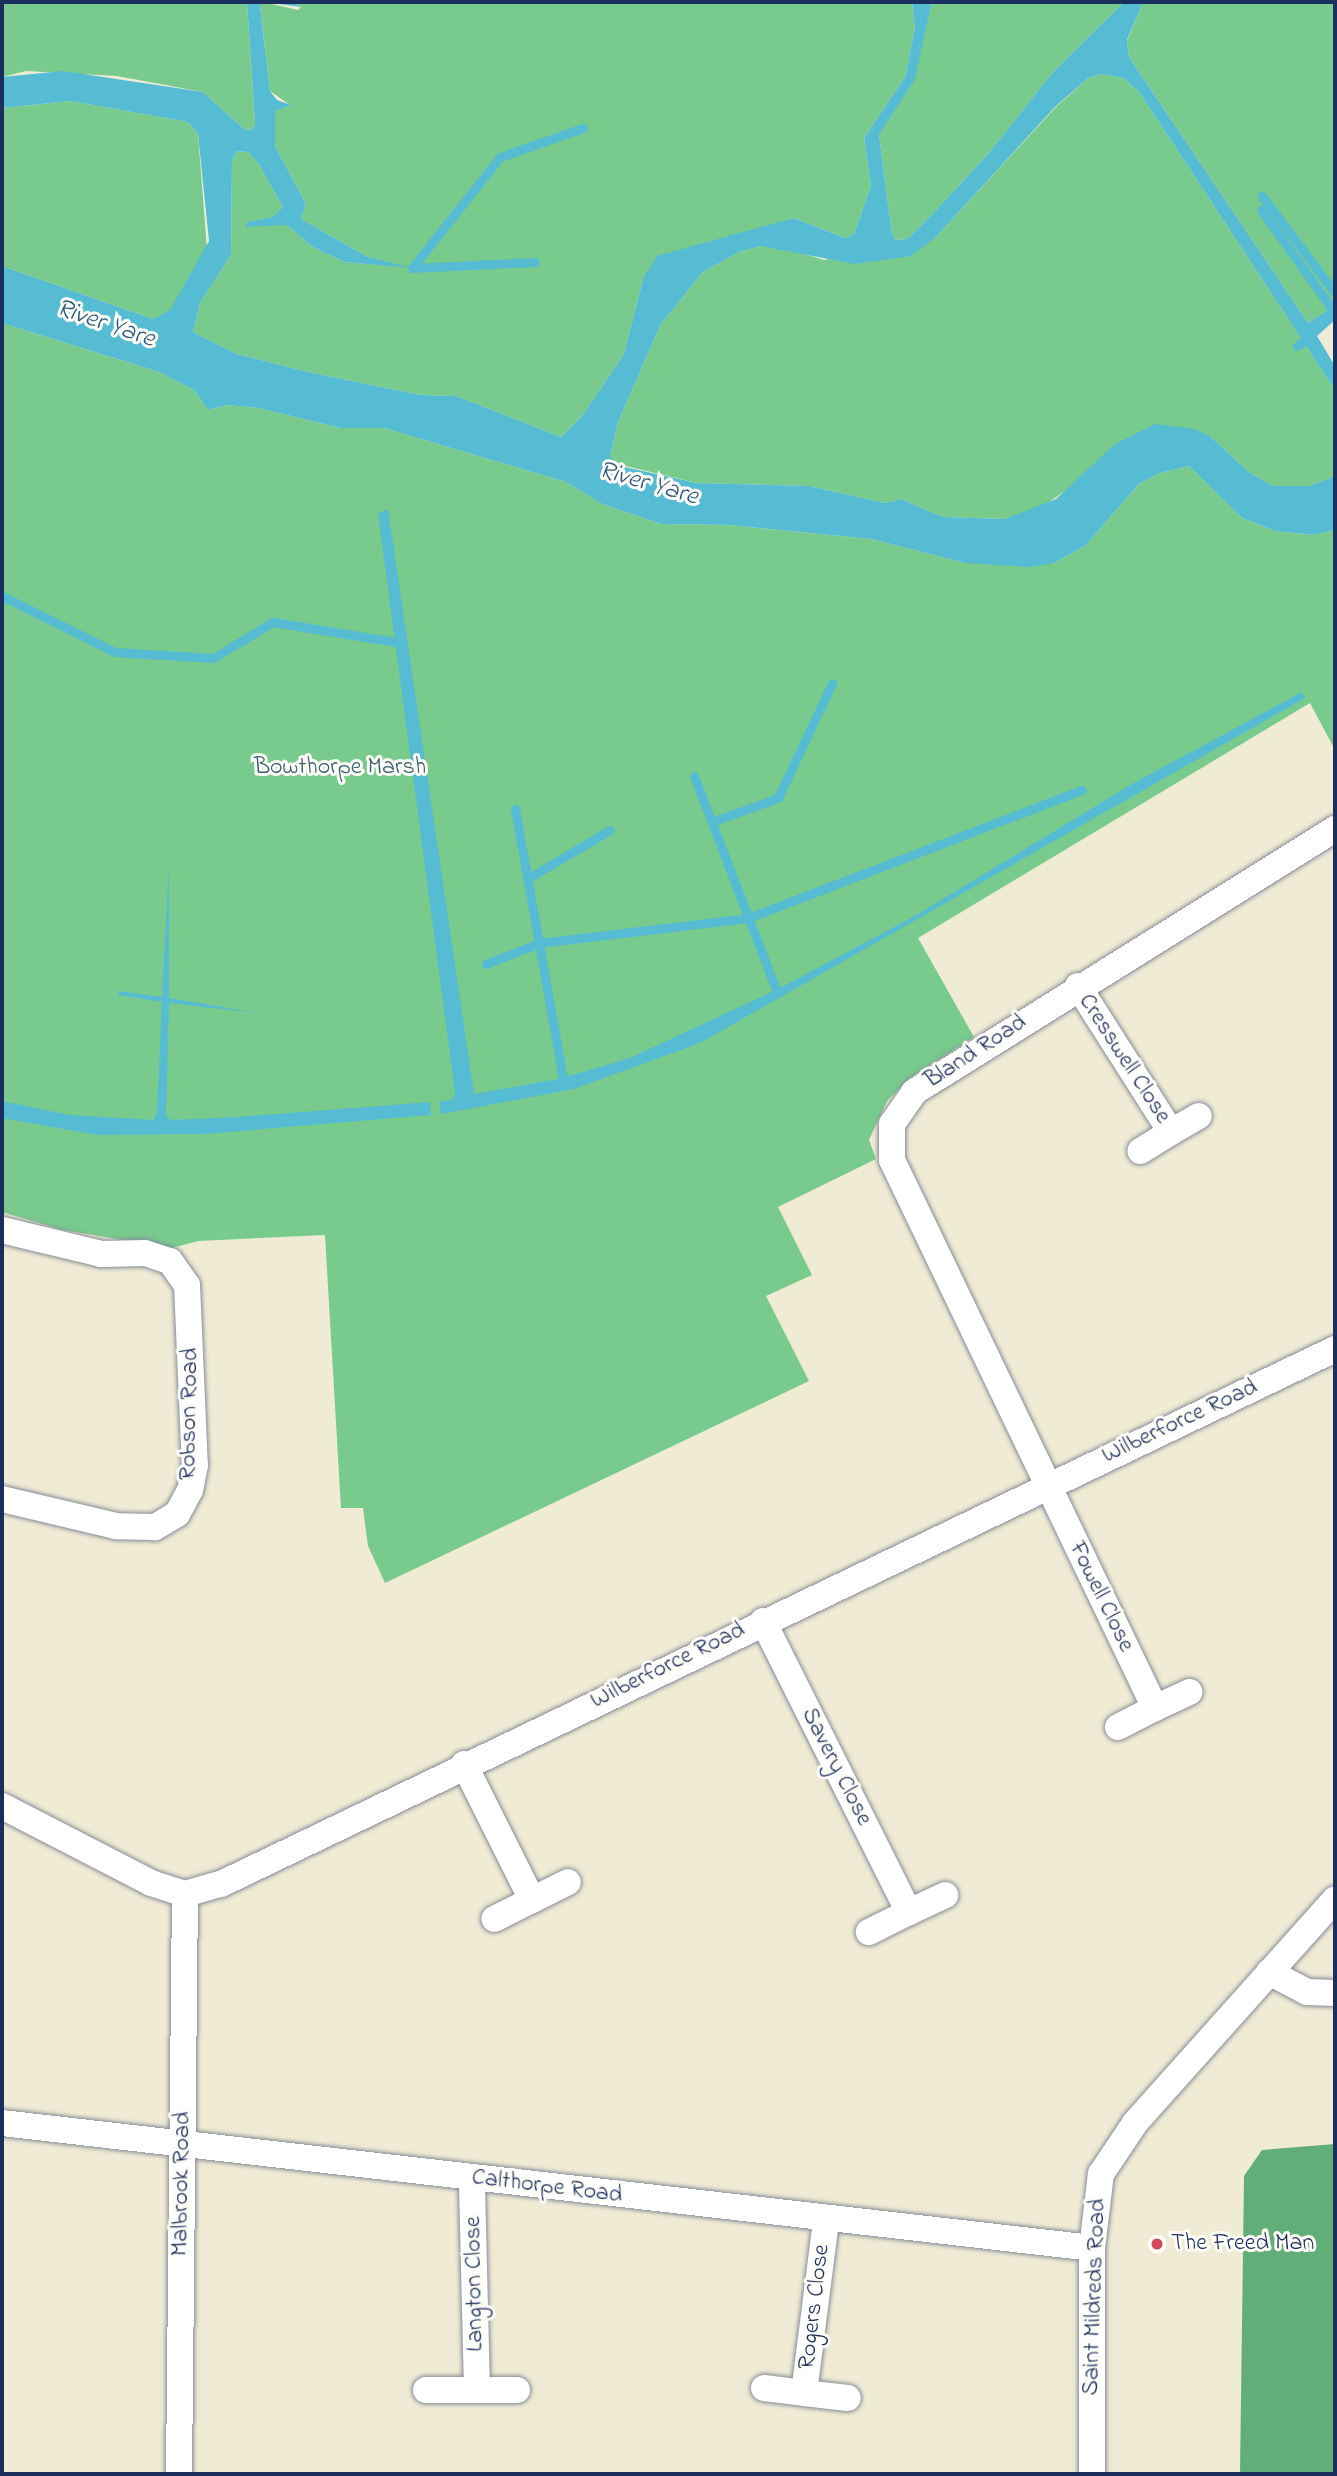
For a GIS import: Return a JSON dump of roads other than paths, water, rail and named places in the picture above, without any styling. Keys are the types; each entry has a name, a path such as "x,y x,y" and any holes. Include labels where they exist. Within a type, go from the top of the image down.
{"street":[{"name":"Bland Road","path":"1047,1485 892,1160 892,1124 914,1092 1078,986 1335,829"},
{"name":"Cresswell Close","path":"1078,986 1171,1132"},
{"name":"Cresswell Close","path":"1141,1151 1199,1116"},
{"name":"Robson Road","path":"2,1230 101,1254 145,1253 170,1261 187,1285 195,1465 190,1490 177,1514 155,1527 116,1526 2,1499"},
{"name":"Wilberforce Road","path":"186,1894 220,1884 464,1764 1335,1349"},
{"name":"Fowell Close","path":"1047,1485 1155,1708"},
{"name":"Savery Close","path":"763,1621 909,1912"},
{"path":"1118,1727 1190,1692"},
{"path":"464,1764 532,1900"},
{"path":"2,1806 151,1883 186,1894"},
{"path":"494,1919 568,1882"},
{"name":"Malbrook Road","path":"179,2474 186,1894"},
{"path":"869,1932 945,1895"},
{"name":"Saint Mildreds Road","path":"1092,2474 1093,2248 1101,2174 1115,2149 1335,1899"},
{"path":"1269,1972 1307,1992 1335,1993"},
{"name":"Calthorpe Road","path":"2,2123 826,2221 1093,2248"},
{"name":"Langton Close","path":"472,2178 477,2390"},
{"name":"Rogers Close","path":"804,2393 826,2221"},
{"name":"Rogers Close","path":"764,2388 848,2399"},
{"path":"426,2390 517,2390"}],"water":[{"name":"River Yare","path":"247,2 263,2 260,6 270,91 277,100 291,105 275,111 275,146 306,204 301,219 368,257 412,268 344,262 311,246 287,225 246,227 247,222 272,217 283,207 258,163 248,152 237,151 232,161 231,255 200,303 193,332 237,354 308,372 421,395 456,396 561,437 582,416 624,354 643,279 657,256 794,218 845,238 854,234 871,186 864,138 905,77 915,28 912,2 932,2 915,79 879,135 892,234 896,240 907,239 922,225 988,154 1053,72 1124,2 1143,2 1127,40 1129,57 1308,323 1335,305 1335,320 1317,336 1335,366 1335,390 1139,92 1123,78 1101,74 1088,78 1055,107 935,238 911,256 854,264 761,246 739,252 703,272 661,324 618,422 610,456 620,466 697,483 809,486 885,503 901,499 943,517 1005,519 1056,499 1115,444 1155,424 1195,429 1210,436 1250,473 1273,486 1309,486 1335,476 1335,530 1313,535 1275,531 1242,518 1189,466 1160,473 1139,484 1085,546 1054,563 1030,567 965,563 871,539 730,525 661,524 602,504 566,482 384,428 341,428 258,408 227,405 208,410 194,390 159,372 2,323 2,266 153,319 170,310 209,241 198,134 188,122 70,101 2,108 2,77 63,71 203,92 244,129 252,130 255,124"},
{"path":"263,2 292,2 301,7"},
{"path":"388,509 474,1094 563,1078 630,1058 776,990 915,916 1132,784 1302,692 1305,698 700,1043 574,1089 441,1114 439,1102 453,1099 455,1092 378,514"},
{"path":"169,865 169,998 258,1013 169,1003 166,1116 171,1120 238,1117 430,1102 431,1115 204,1134 97,1135 2,1118 2,1101 69,1115 153,1120 157,1113 162,1002 118,995 119,991 162,997"}],"waterway":[{"path":"412,268 500,157 583,128"},
{"path":"1262,196 1334,292"},
{"path":"1261,210 1335,313"},
{"path":"412,268 535,262"},
{"path":"1297,346 1312,334"},
{"path":"2,596 115,652 213,658 273,622 395,642"},
{"path":"711,822 778,798 832,683"},
{"path":"694,776 776,990"},
{"path":"486,964 539,943 748,918 1081,790"},
{"path":"515,809 563,1078"},
{"path":"527,879 610,830"}],"place":[{"name":"The Freed Man","path":"1157,2244"}],"park label":[{"name":"Bowthorpe Marsh","path":"340,768"}]}
